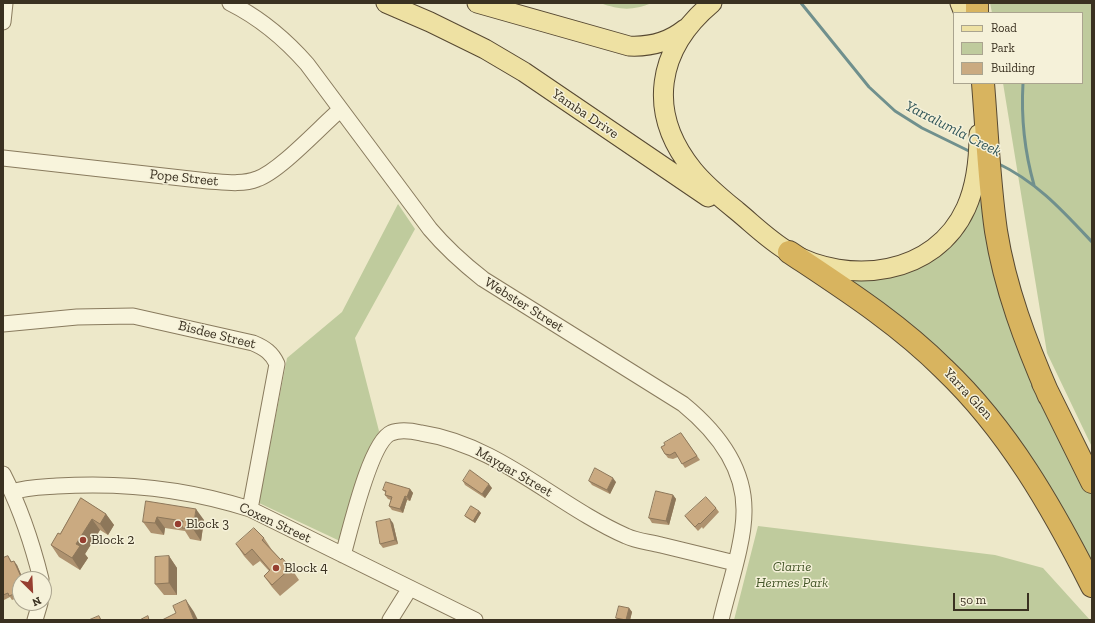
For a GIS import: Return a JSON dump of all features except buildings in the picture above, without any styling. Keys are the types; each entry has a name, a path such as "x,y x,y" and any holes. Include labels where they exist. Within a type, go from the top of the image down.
{"highway":[{"path":"983,84 981,126 983,191 994,246 1009,303 1031,360 1092,482"},
{"name":"Yarra Glen","path":"782,247 878,314 917,344 962,386 990,418 1022,462 1051,508 1092,586"}],"main road":[{"name":"Yamba Drive","path":"386,3 430,22 478,46 524,72 782,247"},
{"path":"477,3 629,46 645,46 660,43 676,36 690,25"},
{"path":"712,3 690,25 676,42 665,75 664,104 671,132 683,156 701,180 782,247 825,266 846,270 879,271 907,264 934,248 950,233 966,209 983,191"},
{"path":"975,84 981,126"}],"street":[{"path":"3,22 5,3"},
{"name":"Webster Street","path":"230,3 246,11 291,45 430,229 446,248 463,264 483,279 683,404 701,419 716,435 729,454 737,472 742,492 744,512 735,563 721,620"},
{"name":"Pope Street","path":"3,158 208,181 242,182 257,180 275,169 340,110"},
{"name":"Bisdee Street","path":"3,324 77,317 134,316 253,343 265,348 273,356 277,364 250,509"},
{"name":"Maygar Street","path":"343,555 371,460 380,443 391,433 405,430 437,435 468,445 492,456 585,514 627,536 735,563"},
{"path":"3,474 12,492 35,555 39,571"},
{"name":"Coxen Street","path":"12,492 22,488 77,485 138,486 219,500 250,509 475,620"},
{"path":"390,620 410,588"}],"green space":[{"path":"600,3 652,3 645,6 626,9"},
{"path":"990,3 1092,3 1092,447 1047,353 1003,84 1083,84 1083,12 992,12"},
{"path":"978,199 980,199 988,249 997,287 1092,492 1092,572 1040,478 829,270 899,269"},
{"path":"398,204 415,229 355,338 379,431 342,542 259,503 287,358 342,312"},
{"name":"Clarrie Hermes Park","path":"758,526 995,555 1043,568 1090,620 734,620"}],"waterway":[{"name":"Yarralumla Creek","path":"801,3 869,87 895,111 922,128 971,152"},
{"path":"1023,84 1024,135 1034,185"},
{"name":"Yarralumla Creek","path":"997,163 1037,188 1092,242"}],"place":[{"name":"Block 3","path":"178,524"},
{"name":"Block 2","path":"83,540"},
{"name":"Block 4","path":"276,568"}]}
